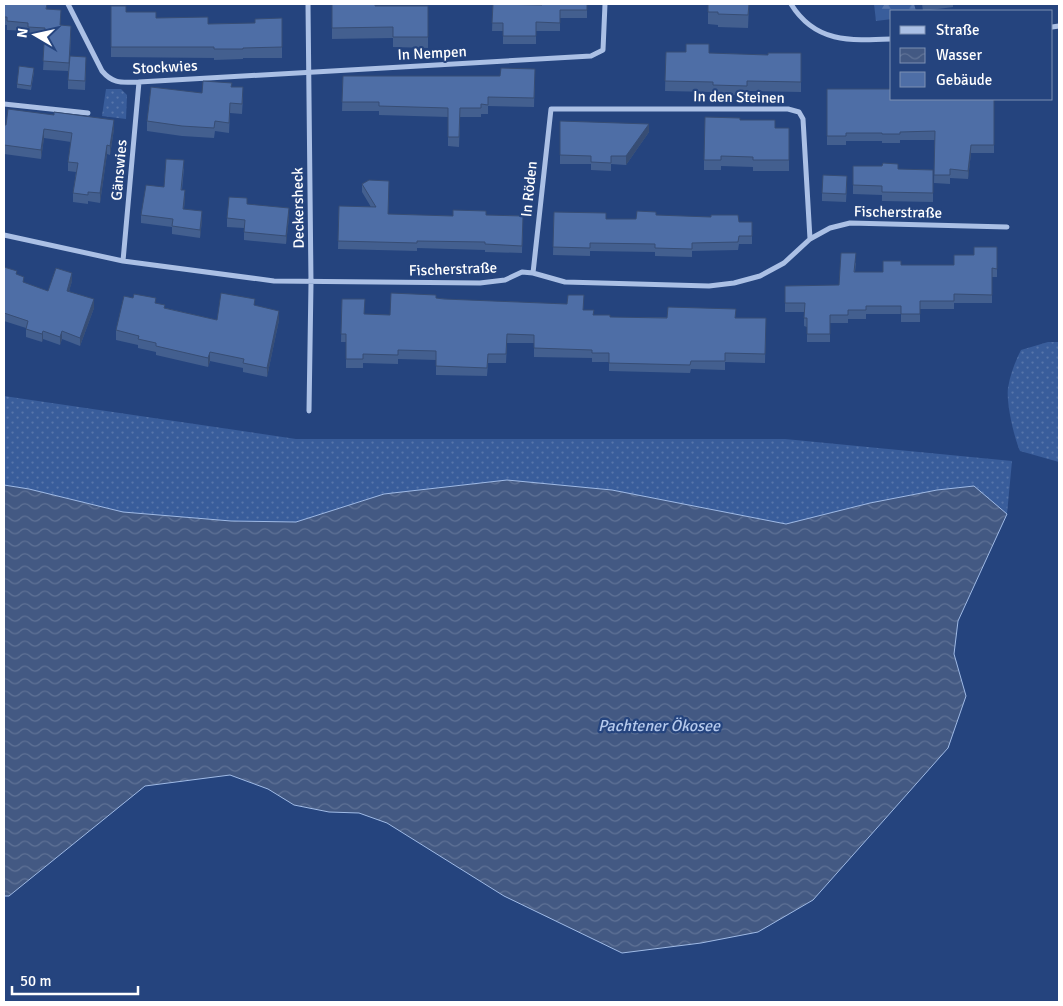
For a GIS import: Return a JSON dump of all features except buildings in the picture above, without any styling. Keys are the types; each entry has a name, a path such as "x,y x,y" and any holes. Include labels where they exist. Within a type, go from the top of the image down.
{"street":[{"name":"Stockwies","path":"68,4 102,71 109,79 115,82 308,72"},
{"name":"Deckersheck","path":"308,4 311,283 309,411"},
{"name":"In Nempen","path":"308,72 591,56 603,50 605,4"},
{"path":"791,4 798,15 813,29 827,36 860,41 890,39"},
{"name":"Gänswies","path":"124,260 139,82"},
{"path":"4,104 88,113"},
{"name":"In den Steinen","path":"551,109 788,109 799,112 803,119 810,239"},
{"name":"In Röden","path":"533,273 551,109"},
{"name":"Fischerstraße","path":"4,235 124,260 274,281 311,283 480,283 505,280 522,272 533,273 565,282 710,286 734,283 760,276 784,263 810,239 830,228 850,223 1007,227"}],"green space":[{"path":"874,4 914,4 916,10 890,10 890,19 876,21"},
{"path":"106,89 121,89 127,95 126,119 102,116"},
{"path":"1048,342 1059,342 1059,462 1020,451 1013,429 1008,402 1010,378 1021,350"},
{"path":"4,396 296,439 785,439 1012,461 1007,514 974,486 937,490 870,503 786,524 612,490 507,480 384,494 296,522 231,521 123,512 29,489 4,485"}],"water":[{"name":"Pachtener Ökosee","path":"507,480 612,490 786,524 870,503 937,490 974,486 1007,514 958,621 954,654 966,696 948,748 813,900 758,932 701,943 622,953 504,896 387,823 359,813 329,812 294,805 268,789 230,775 145,786 9,896 4,896 4,485 29,489 123,512 231,521 296,522 384,494"}]}
